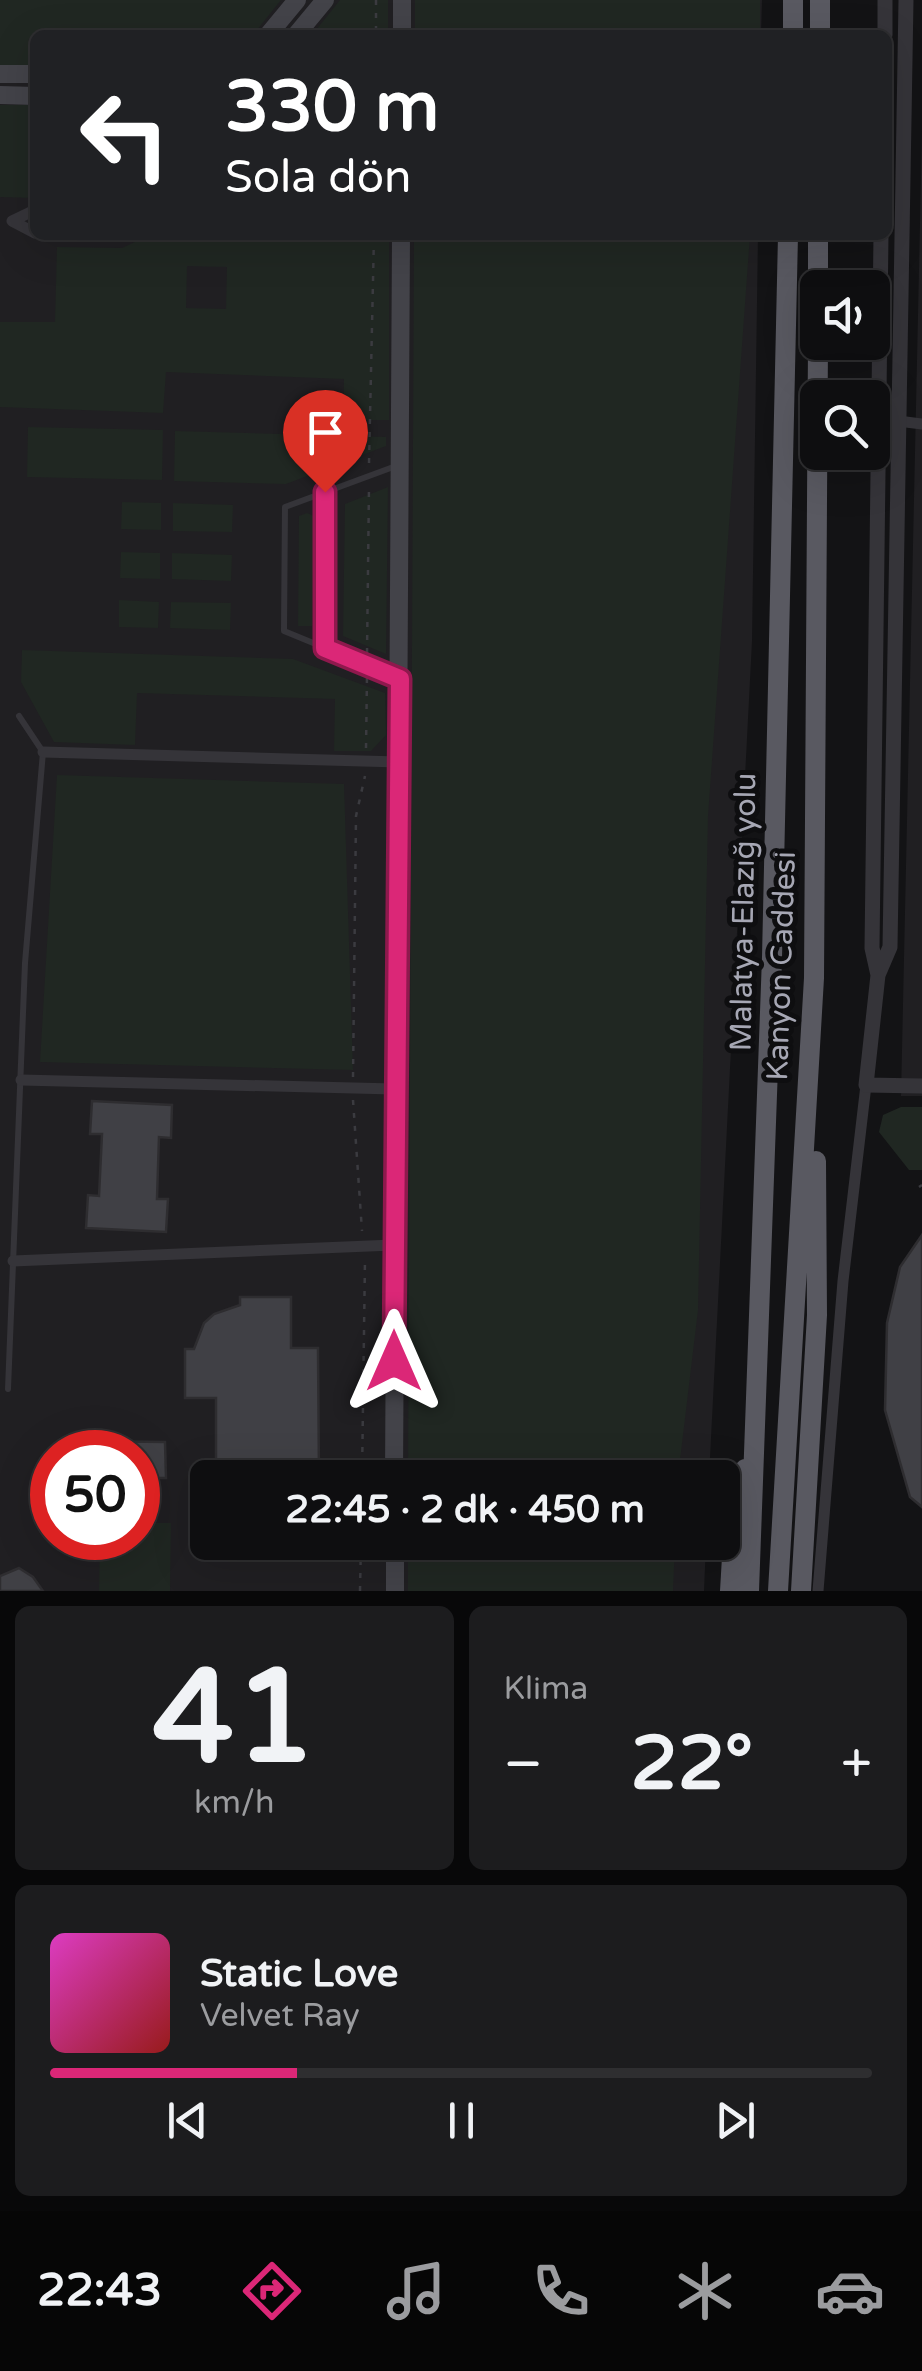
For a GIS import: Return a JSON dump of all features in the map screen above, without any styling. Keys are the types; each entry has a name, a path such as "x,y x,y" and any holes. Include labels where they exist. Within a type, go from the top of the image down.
{"highway":[{"path":"792,30 793,0"},
{"path":"820,0 820,30"},
{"name":"Malatya-Elazığ yolu","path":"749,1591 758,1408 788,240"},
{"path":"818,240 818,270"},
{"name":"Kanyon Caddesi","path":"778,1591 814,984 818,360"},
{"path":"801,1591 817,1315 814,984"},
{"path":"730,1591 734,1523 758,1408"}],"main road":[{"path":"272,30 297,0"},
{"path":"300,30 324,0"},
{"path":"402,0 402,30"},
{"path":"0,74 30,74"},
{"path":"0,95 30,96"},
{"path":"394,1460 401,240"},
{"path":"394,1560 395,1591"}],"street":[{"path":"885,30 886,0"},
{"path":"818,1591 842,1280 878,975 890,947 906,0"},
{"path":"30,212 12,221 30,230"},
{"path":"878,975 872,948 880,240"},
{"path":"898,421 922,424"},
{"path":"43,752 400,762"},
{"path":"20,1080 394,1089"},
{"path":"866,1085 922,1086"},
{"path":"13,1261 393,1245"}],"lane":[{"path":"400,679 284,631 285,507 402,464"},
{"path":"325,492 325,648"},
{"path":"8,1389 20,1080 43,752 19,716"}],"path":[{"path":"376,0 376,30"},
{"path":"362,1460 364,1246 353,1088 356,816 366,761 374,240"},
{"path":"360,1591 361,1560"}],"shaded area":[{"path":"0,0 762,0 761,30 30,30 30,240 758,240 752,641 710,1460 190,1460 190,1560 705,1560 704,1591 0,1591"},
{"path":"0,0 281,0 257,30 30,30 30,74 0,74"},
{"path":"340,0 388,0 388,30 316,30"},
{"path":"415,0 760,0 760,30 415,30"},
{"path":"0,105 30,105 30,198 0,197"},
{"path":"922,131 922,1096 901,1096"},
{"path":"139,240 389,240 389,420 343,420 344,379 166,372 163,413 0,407 0,322 55,322 57,247 122,248","holes":["187,266 227,267 226,309 186,308"]},
{"path":"414,240 750,240 708,816 698,1310 680,1460 408,1460"},
{"path":"28,427 163,430 162,480 27,477"},
{"path":"175,431 386,437 386,446 286,484 174,481"},
{"path":"388,487 386,654 343,636 345,504"},
{"path":"122,502 161,503 161,530 121,529"},
{"path":"173,503 233,505 232,532 173,531"},
{"path":"299,516 314,516 312,626 298,626"},
{"path":"121,552 160,553 160,579 120,578"},
{"path":"172,553 232,555 231,581 172,579"},
{"path":"119,600 159,602 158,628 119,627"},
{"path":"171,602 231,603 230,630 170,628"},
{"path":"22,650 293,659 385,693 386,735 371,751 334,751 335,699 137,693 135,745 54,742 21,682"},
{"path":"57,775 344,784 353,1070 40,1062"},
{"path":"901,1107 922,1107 922,1170 909,1170 879,1132 883,1115"},
{"path":"160,1523 171,1523 170,1591 99,1591 100,1560 160,1560"},
{"path":"408,1560 674,1560 673,1591 408,1591"}],"building":[{"path":"92,1101 172,1105 171,1138 159,1137 157,1199 168,1199 166,1232 86,1228 88,1195 99,1196 102,1134 90,1134"},
{"path":"922,1235 922,1507 910,1497 885,1410 887,1323 900,1267"},
{"path":"240,1297 291,1297 291,1348 318,1348 319,1460 216,1460 216,1398 185,1398 185,1349 194,1349 204,1323 214,1314 240,1305"},
{"path":"160,1442 165,1442 166,1478 160,1478"},
{"path":"19,1568 33,1577 43,1591 0,1591 0,1576"}],"route":[{"path":"325,492 325,648 400,679 394,1361"}]}
